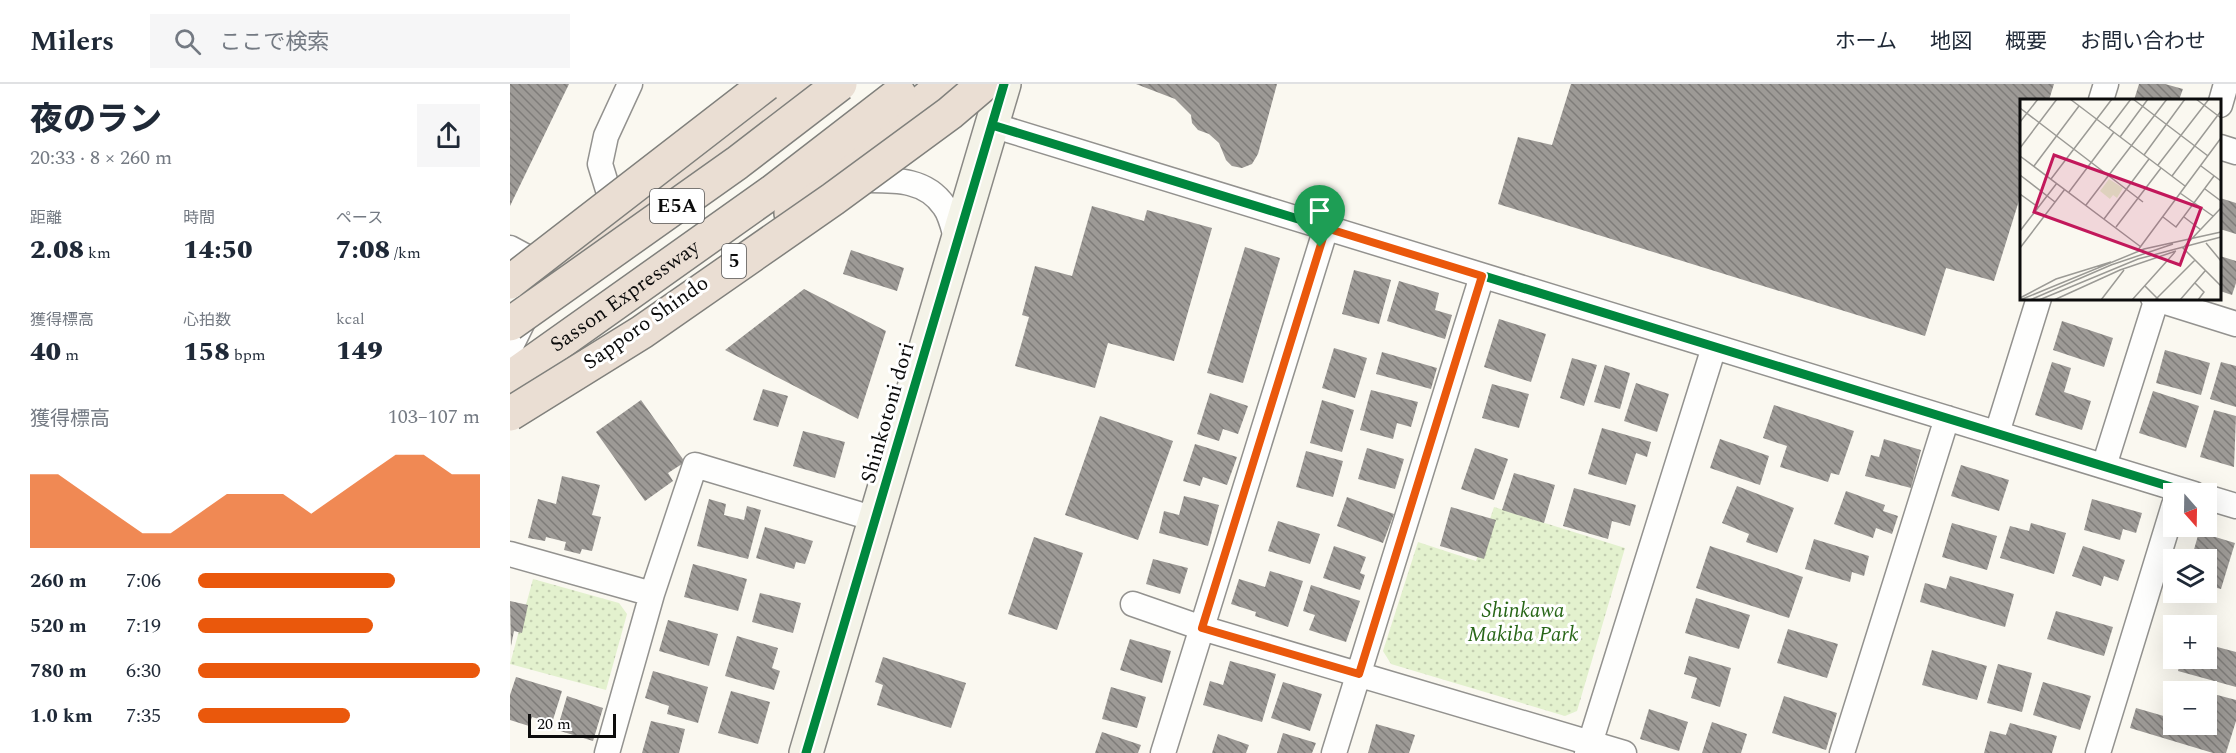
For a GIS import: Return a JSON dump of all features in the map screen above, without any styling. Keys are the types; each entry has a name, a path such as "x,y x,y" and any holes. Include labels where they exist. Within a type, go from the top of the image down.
{"highway":[{"path":"510,282 766,84"},
{"path":"510,295 618,221 807,84"},
{"name":"Sasson Expressway","path":"510,324 737,163 840,84"},
{"name":"Sasson Expressway","path":"510,378 772,192 913,84"},
{"name":"Sapporo Shindo","path":"510,416 726,268 944,84"},
{"path":"510,416 642,333 833,199 950,113 984,84"}],"street":[{"path":"618,221 600,164 606,136 630,84"},
{"name":"Shinkotoni dori","path":"806,753 1004,84"},
{"path":"2101,99 2106,84"},
{"path":"2221,102 2226,84"},
{"path":"992,125 2104,466 2163,488"},
{"path":"2221,147 2236,152"},
{"path":"832,179 910,182 922,185 945,206 957,241"},
{"path":"1163,753 1326,228"},
{"path":"510,248 549,269 510,348"},
{"path":"1334,753 1482,276"},
{"path":"1997,433 2038,300"},
{"path":"2104,466 2155,300"},
{"path":"2158,300 2236,324"},
{"path":"1589,748 1714,346"},
{"path":"1842,753 1947,418"},
{"path":"607,753 652,594 694,465 875,519"},
{"path":"2217,500 2236,506"},
{"path":"2098,753 2167,537"},
{"path":"510,554 652,594"},
{"path":"1133,604 1202,628 1359,674 1589,748 1624,753"}],"green space":[{"name":"Shinkawa Makiba Park","path":"1494,507 1625,548 1577,711 1565,716 1391,664 1383,651 1418,542 1476,561"},
{"path":"533,579 619,603 627,614 606,690 510,664"}],"building":[{"path":"510,84 569,84 510,206"},
{"path":"1136,84 1277,84 1258,154 1252,164 1242,168 1232,166 1226,160 1219,143 1209,134 1198,130 1192,123 1191,115 1175,99"},
{"path":"1571,84 2054,84 2049,99 2020,99 2020,197 1994,281 1946,268 1925,336 1498,204 1518,137 1552,145"},
{"path":"2139,84 2165,84 2183,89 2179,99 2134,99"},
{"path":"2221,198 2236,203 2236,234 2221,229"},
{"path":"1092,206 1144,221 1147,210 1212,228 1174,361 1108,343 1095,388 1015,366 1029,317 1022,315 1035,266 1072,276"},
{"path":"1245,247 1280,258 1243,383 1207,373"},
{"path":"851,250 904,268 897,291 843,274"},
{"path":"2221,256 2236,261 2236,283 2232,295 2221,291"},
{"path":"1354,270 1391,280 1379,324 1342,314"},
{"path":"1399,281 1439,293 1435,310 1452,315 1445,339 1387,321"},
{"path":"804,289 886,331 858,419 725,350"},
{"path":"1499,319 1546,334 1531,382 1484,367"},
{"path":"2062,321 2113,338 2104,367 2053,350"},
{"path":"1334,348 1367,358 1355,398 1322,388"},
{"path":"2165,350 2210,363 2201,395 2156,383"},
{"path":"1382,352 1437,368 1431,389 1376,374"},
{"path":"1572,358 1597,365 1584,406 1560,398"},
{"path":"2052,362 2071,368 2064,392 2091,401 2082,430 2035,415"},
{"path":"2221,362 2236,366 2236,407 2210,399"},
{"path":"1605,365 1630,373 1620,409 1594,402"},
{"path":"1636,383 1669,394 1657,432 1624,421"},
{"path":"1492,384 1529,394 1519,428 1482,418"},
{"path":"763,389 788,396 778,427 753,420"},
{"path":"1371,390 1418,402 1411,427 1397,423 1393,439 1360,430"},
{"path":"2153,391 2199,406 2186,448 2139,433"},
{"path":"1210,393 1248,406 1238,434 1223,429 1219,441 1197,434"},
{"path":"641,400 685,462 668,473 673,481 645,501 596,432"},
{"path":"1322,400 1354,410 1342,452 1310,443"},
{"path":"1774,405 1854,431 1839,475 1831,473 1828,482 1780,467 1787,446 1763,438"},
{"path":"2214,410 2236,416 2234,467 2200,457"},
{"path":"1100,416 1173,441 1138,540 1065,515"},
{"path":"1602,428 1651,442 1647,457 1636,453 1626,485 1588,474"},
{"path":"803,431 845,442 835,478 793,466"},
{"path":"1720,439 1769,456 1760,485 1710,468"},
{"path":"1884,439 1921,450 1911,488 1865,476 1871,455 1879,457"},
{"path":"1195,444 1237,457 1227,485 1203,477 1200,486 1183,481"},
{"path":"1367,448 1404,459 1395,489 1358,479"},
{"path":"1475,448 1508,459 1494,500 1461,489"},
{"path":"1306,451 1343,461 1333,497 1296,487"},
{"path":"1961,465 2009,480 1999,511 1951,496"},
{"path":"1514,473 1555,485 1544,523 1502,510"},
{"path":"562,476 600,485 592,515 601,517 592,551 582,549 580,554 564,550 566,542 546,537 545,541 528,538 538,499 556,504"},
{"path":"1737,486 1794,508 1777,553 1746,542 1749,534 1722,523"},
{"path":"1574,488 1636,505 1630,526 1612,521 1608,539 1563,526"},
{"path":"1846,491 1885,505 1883,511 1898,516 1892,534 1876,528 1873,538 1834,524"},
{"path":"1184,496 1219,505 1208,546 1159,533 1164,511 1179,515"},
{"path":"1347,497 1394,514 1383,543 1337,526"},
{"path":"709,499 726,504 724,515 744,520 747,506 761,510 748,559 697,546"},
{"path":"2092,499 2142,513 2136,533 2123,529 2120,540 2084,530"},
{"path":"1451,507 1496,520 1484,559 1440,546"},
{"path":"1278,521 1320,534 1310,564 1268,551"},
{"path":"1952,523 1997,536 1987,570 1942,557"},
{"path":"2031,523 2066,533 2054,574 2000,558 2010,526 2029,531"},
{"path":"765,527 813,541 805,564 796,562 794,569 756,558"},
{"path":"1034,537 1083,553 1057,630 1008,614"},
{"path":"2198,537 2215,537 2235,543 2221,589 2217,588 2217,549 2194,549"},
{"path":"1814,539 1869,556 1864,576 1852,572 1850,582 1805,569"},
{"path":"1334,546 1366,557 1360,573 1365,575 1360,590 1323,578"},
{"path":"1710,546 1803,577 1789,618 1696,588"},
{"path":"2083,546 2125,560 2118,581 2104,576 2101,586 2072,576"},
{"path":"1153,559 1188,568 1180,594 1146,584"},
{"path":"693,564 747,579 738,611 684,597"},
{"path":"1270,571 1303,581 1288,627 1255,616 1256,612 1231,604 1239,579 1265,587"},
{"path":"1950,576 2014,594 2005,627 1920,602 1925,583 1946,589"},
{"path":"1311,585 1360,601 1346,642 1309,630 1315,615 1303,611"},
{"path":"760,593 801,603 793,633 752,622"},
{"path":"1696,598 1750,615 1739,649 1685,633"},
{"path":"510,601 528,605 522,633 514,631 511,646"},
{"path":"2056,611 2113,627 2104,656 2047,639"},
{"path":"668,620 718,634 709,666 659,651"},
{"path":"1788,629 1838,644 1827,678 1777,663"},
{"path":"737,636 778,648 772,668 780,671 774,690 725,676"},
{"path":"1130,639 1171,651 1162,683 1120,670"},
{"path":"2217,647 2236,652 2236,687 2178,671 2178,669 2217,669"},
{"path":"1932,650 1987,666 1977,700 1922,685"},
{"path":"1689,656 1731,668 1720,707 1691,698 1697,678 1684,674"},
{"path":"883,657 966,683 951,728 877,705 883,685 875,682"},
{"path":"1230,661 1276,674 1262,722 1203,705 1210,681 1223,685"},
{"path":"1998,664 2032,673 2022,712 1987,703"},
{"path":"653,671 708,687 698,723 667,714 669,706 645,698"},
{"path":"516,677 562,691 552,723 532,717 529,726 510,720 510,695"},
{"path":"1283,682 1322,694 1310,731 1271,718"},
{"path":"2043,682 2091,696 2080,730 2033,715"},
{"path":"1111,687 1146,697 1137,728 1102,719"},
{"path":"731,691 770,702 758,744 718,733"},
{"path":"2217,695 2236,700 2236,721 2226,753 2213,753 2130,728 2136,708 2163,716 2163,735 2217,735"},
{"path":"567,696 603,708 593,741 557,730"},
{"path":"1784,696 1837,713 1826,750 1772,733"},
{"path":"1649,709 1688,722 1679,751 1640,739"},
{"path":"651,721 685,729 679,753 642,753"},
{"path":"1712,722 1747,734 1741,753 1702,753"},
{"path":"2010,723 2057,736 2052,753 1984,753 1990,731 2006,735"},
{"path":"1376,724 1415,735 1409,753 1368,753"},
{"path":"1102,732 1141,745 1138,753 1095,753"},
{"path":"1283,733 1316,743 1312,753 1277,753"},
{"path":"1218,734 1249,745 1246,753 1212,753"}],"cycle path":[{"path":"806,753 1004,84"},
{"path":"992,125 2163,484"}],"route":[{"path":"1326,228 1482,276 1359,674 1202,628 1320,247 1326,228"}]}
